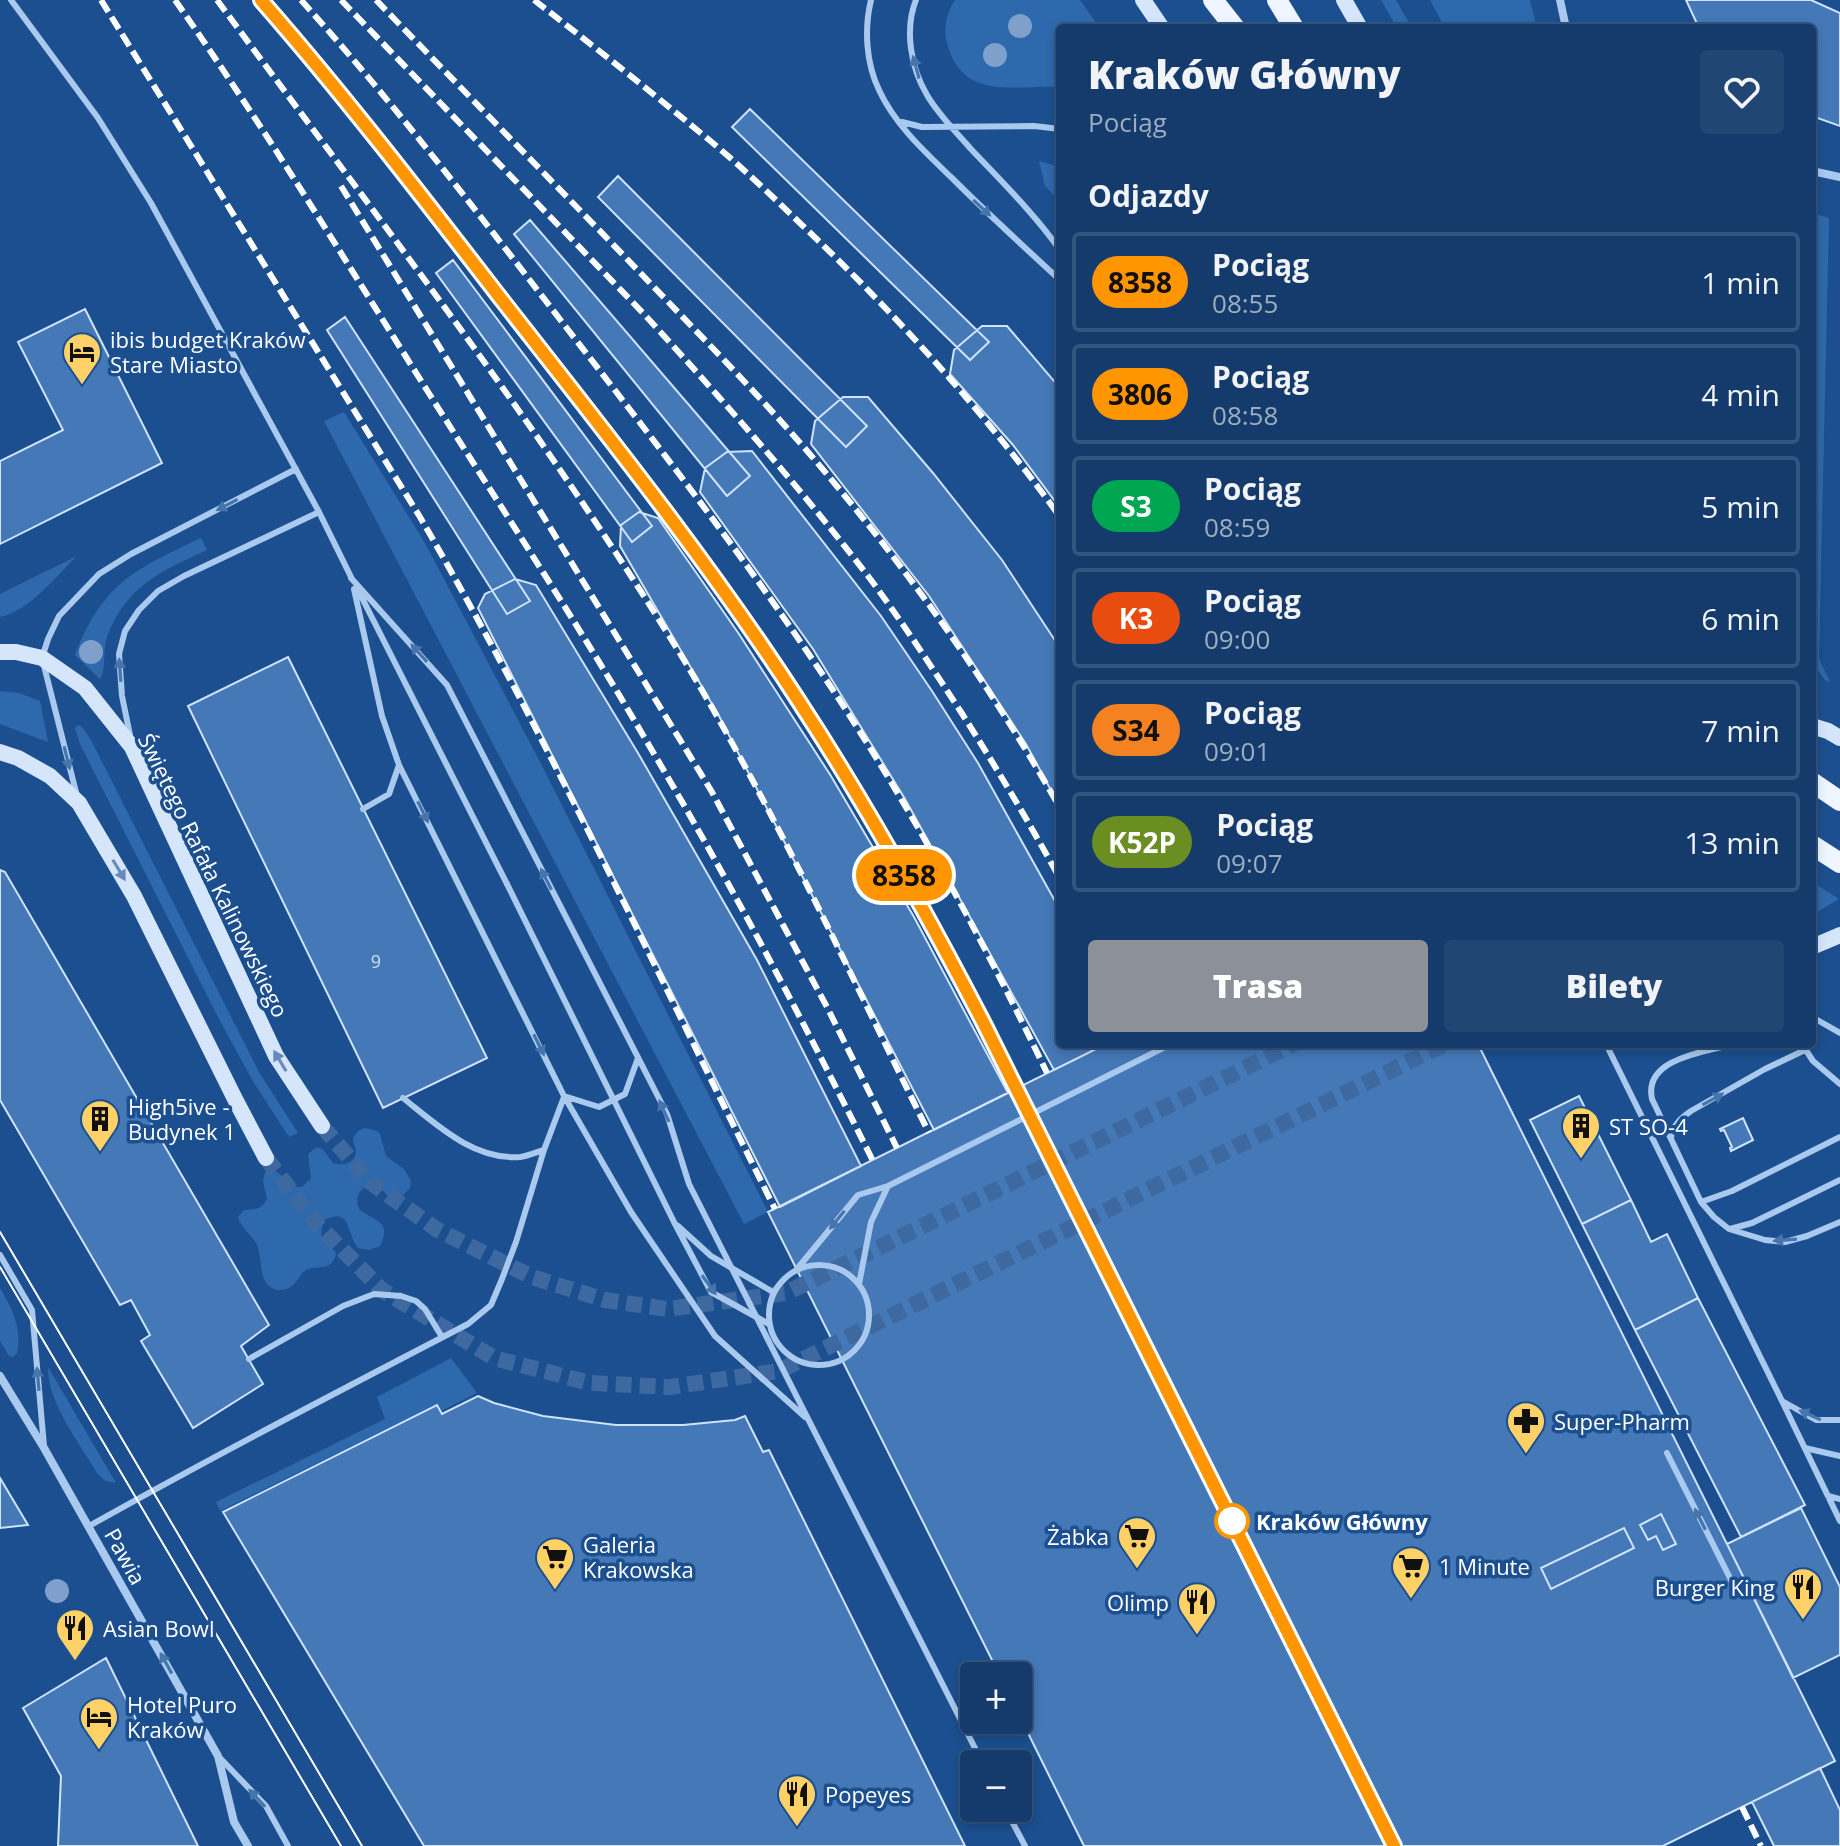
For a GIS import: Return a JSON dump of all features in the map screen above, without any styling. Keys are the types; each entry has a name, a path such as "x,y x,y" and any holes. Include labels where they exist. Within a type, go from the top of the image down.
{"main road":[{"path":"1213,0 1232,24"},
{"path":"1277,0 1292,24"},
{"path":"1816,785 1840,801"},
{"path":"1816,848 1840,863"}],"street":[{"path":"1143,0 1159,24"},
{"path":"1344,0 1358,24"},
{"path":"1560,0 1565,24"},
{"path":"1816,172 1840,177"},
{"name":"Świętego Rafała Kalinowskiego","path":"0,652 42,658 85,688 132,747 276,1056 322,1126"},
{"path":"1816,727 1840,738"},
{"path":"0,752 50,776 79,803 134,896 266,1158"},
{"path":"1816,948 1839,936"},
{"name":"Pawia","path":"2,1379 89,1526 218,1756 234,1822 248,1846"}],"lane":[{"path":"11,0 122,154 296,469 711,1292 769,1324"},
{"path":"871,0 868,41 873,75 887,105 938,165 1056,276"},
{"path":"916,0 910,25 913,62 928,98 1056,244"},
{"path":"898,120 922,127 1056,129"},
{"path":"79,803 42,658 59,616 99,574 131,554 296,469"},
{"path":"132,747 122,696 119,654 125,631 139,610 158,591 184,576 319,512"},
{"path":"351,578 382,716 399,765 564,1096 631,1212 715,1336 808,1420"},
{"path":"351,578 447,685 667,1114 689,1184 976,1750"},
{"path":"363,809 389,794 399,765"},
{"path":"1816,1019 1840,1033"},
{"path":"797,1269 813,1265 830,1266 846,1272 859,1284 866,1297 868,1326 862,1341 840,1361 812,1365 788,1356 779,1347 769,1324 768,1308 773,1292 783,1279 797,1269 858,1195 888,1186 1163,1048"},
{"path":"1608,1048 1840,1521"},
{"path":"1719,1048 1668,1064 1652,1081 1651,1095 1701,1202 1729,1229 1765,1240 1785,1242 1840,1222"},
{"path":"1671,1138 1675,1126 1691,1111 1801,1048"},
{"path":"1804,1048 1813,1061 1840,1084"},
{"path":"564,1096 599,1107 625,1094 638,1058"},
{"path":"89,1526 227,1449 468,1324 491,1305 516,1242 564,1096"},
{"path":"403,1098 444,1130 480,1152 521,1157 544,1150"},
{"path":"1701,1202 1732,1191 1840,1137"},
{"path":"1729,1229 1752,1223 1840,1180"},
{"path":"859,1284 871,1222 888,1186"},
{"path":"674,1222 711,1256 773,1292"},
{"path":"0,1255 32,1310 44,1448"},
{"path":"249,1359 343,1306 374,1294 401,1296 416,1301 425,1309 442,1337"},
{"path":"1782,1401 1816,1420 1840,1420"},
{"path":"1805,1448 1840,1456"},
{"path":"1667,1453 1733,1584"},
{"path":"1828,1496 1840,1499"},
{"name":"Pawia","path":"218,1756 266,1806 288,1846"},
{"path":"1012,1822 1025,1846"}],"shaded area":[{"path":"955,0 1080,0 1097,24 1056,24 1056,87 1010,88 980,83 967,76 956,64 946,35 949,11"},
{"path":"1381,0 1396,0 1410,24 1395,24"},
{"path":"1430,0 1530,0 1536,24 1443,24"},
{"path":"1039,161 1056,166 1056,198 1045,186"},
{"path":"1816,214 1829,218 1819,659 1830,682 1816,668"},
{"path":"344,412 425,543 539,760 768,1212 744,1224 324,421"},
{"path":"201,538 207,550 160,573 124,605 107,637 100,679 75,655 97,611 124,581 157,559"},
{"path":"77,556 32,600 0,617 0,594"},
{"path":"0,691 19,693 40,701 48,742 0,724"},
{"path":"78,725 91,740 259,1072 298,1133 289,1137 251,1078 218,1017 80,744 75,728"},
{"path":"1816,885 1839,899 1816,913"},
{"path":"365,1128 380,1134 386,1156 404,1169 411,1181 410,1188 400,1198 390,1198 371,1186 359,1193 357,1203 360,1210 383,1227 380,1246 369,1250 358,1248 343,1219 332,1217 323,1221 321,1235 336,1253 331,1264 308,1269 287,1289 271,1287 263,1277 256,1243 238,1217 244,1210 265,1203 263,1181 269,1169 279,1173 287,1183 302,1187 311,1178 308,1155 312,1150 322,1149 333,1163 348,1163 354,1158 356,1150 353,1138"},
{"path":"0,1288 17,1327 17,1353 13,1357 9,1356 0,1341"},
{"path":"451,1358 477,1393 441,1411 437,1404 220,1511 216,1502 385,1419 377,1397"},
{"path":"48,1367 116,1483 105,1481 97,1473 74,1436 53,1394"}],"building":[{"path":"1686,0 1811,0 1840,13 1840,126 1816,117 1816,24 1697,24"},
{"path":"750,109 989,342 970,360 732,127"},
{"path":"618,176 867,426 846,447 598,197"},
{"path":"530,220 750,476 727,496 514,234"},
{"path":"453,260 652,526 632,542 436,273"},
{"name":"ibis budget Kraków Stare Miasto","path":"85,309 162,463 0,544 0,461 63,430 18,342"},
{"path":"345,317 530,601 507,614 327,330"},
{"path":"982,326 1007,326 1056,383 1056,503 1013,445 950,374 954,350"},
{"path":"843,397 868,397 1002,560 1056,642 1056,800 1026,744 929,596 811,444 815,421"},
{"path":"752,451 881,616 978,763 1056,903 1056,1048 1098,1048 1054,1070 905,799 813,649 700,492 705,468 727,452"},
{"path":"639,512 658,518 739,634 831,776 914,917 1008,1093 934,1130 719,716 620,546 621,525"},
{"path":"515,579 536,585 638,753 757,960 861,1166 780,1207 478,608 485,594"},
{"path":"288,657 487,1058 383,1108 188,706"},
{"name":"High5ive - Budynek 1","path":"0,870 5,872 269,1325 241,1346 263,1384 193,1428 141,1341 150,1335 131,1300 120,1305 0,1100"},
{"path":"1098,1048 1480,1048 1835,1761 1663,1846 1084,1846 1028,1734 1032,1734 1032,1662 993,1662 768,1212"},
{"name":"ST SO-4","path":"1579,1096 1631,1200 1582,1224 1530,1120"},
{"path":"1743,1118 1753,1140 1731,1151 1724,1130 1720,1129"},
{"path":"1631,1200 1651,1242 1667,1234 1698,1298 1635,1330 1582,1224"},
{"path":"1698,1298 1805,1505 1741,1537 1635,1330"},
{"name":"Galeria Krakowska","path":"478,1396 543,1416 616,1425 683,1425 735,1420 745,1416 763,1452 769,1450 965,1846 424,1846 223,1512 437,1405 442,1414"},
{"path":"0,1478 28,1525 0,1528"},
{"name":"Burger King","path":"1801,1508 1840,1587 1840,1655 1793,1678 1727,1544"},
{"path":"1661,1514 1676,1544 1663,1550 1656,1536 1648,1540 1640,1525"},
{"path":"1624,1528 1634,1548 1551,1589 1541,1568"},
{"name":"Hotel Puro Kraków","path":"106,1658 198,1846 58,1846 61,1776 23,1708"},
{"path":"1820,1768 1840,1810 1840,1846 1774,1846 1752,1802"}],"tunnel":[{"path":"322,1126 370,1182 436,1229 532,1277 605,1300 667,1309 786,1293 1286,1048"},
{"path":"266,1158 316,1223 382,1290 494,1358 590,1383 670,1387 779,1371 1437,1048"}],"tram line":[{"path":"0,1232 362,1846"},
{"path":"0,1267 341,1846"}],"railway":[{"path":"101,0 420,517 468,602 559,773 775,1209"},
{"path":"175,0 305,196 623,702 737,900 873,1161"},
{"path":"217,0 516,407 574,490 684,660 781,835 929,1133"},
{"path":"261,0 382,147 577,395 763,647 828,746 885,842 1017,1089"},
{"path":"301,0 467,199 656,443 777,608 904,804 993,964 1047,1073"},
{"path":"341,0 643,313 814,508 868,576 927,660 1000,774 1056,872"},
{"path":"376,0 716,351 838,487 907,575 972,666 1056,801"},
{"path":"534,0 726,154 838,260 971,403 1056,512"},
{"path":"341,186 712,792 828,1009 897,1148"},
{"path":"1742,1807 1761,1846"}],"train":[{"name":"8358","path":"261,0 383,147 695,550 748,625 844,773 895,858 983,1022 1394,1846"}],"place":[{"name":"ibis budget Kraków Stare Miasto","path":"82,386"},
{"name":"High5ive - Budynek 1","path":"100,1153"},
{"name":"ST SO-4","path":"1581,1160"},
{"name":"Super-Pharm","path":"1526,1455"},
{"name":"Kraków Główny","path":"1232,1521"},
{"name":"Żabka","path":"1137,1570"},
{"name":"Galeria Krakowska","path":"555,1591"},
{"name":"1 Minute","path":"1411,1600"},
{"name":"Burger King","path":"1803,1621"},
{"name":"Olimp","path":"1197,1636"},
{"name":"Asian Bowl","path":"75,1662"},
{"name":"Hotel Puro Kraków","path":"99,1751"},
{"name":"Popeyes","path":"797,1828"}]}
